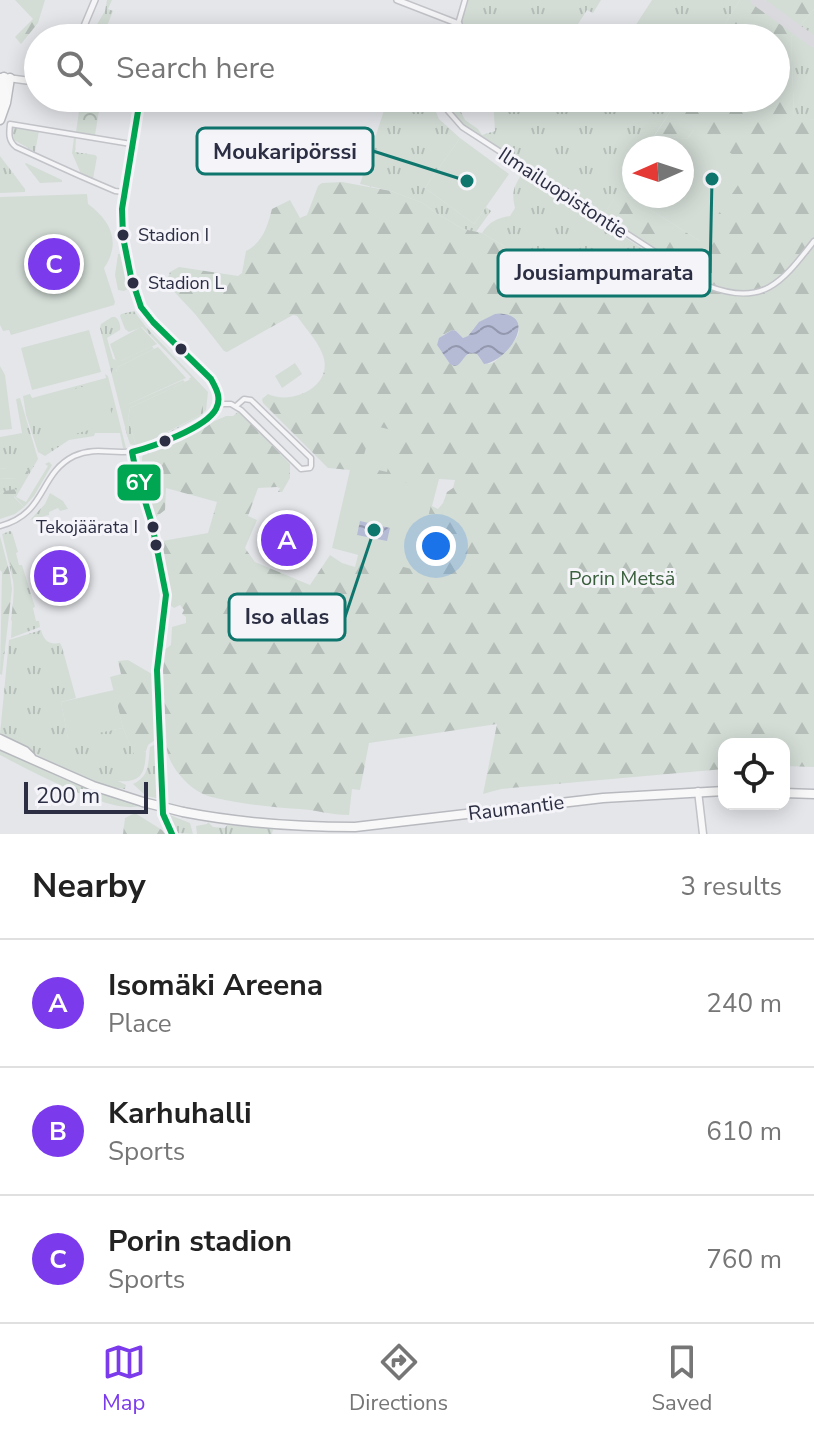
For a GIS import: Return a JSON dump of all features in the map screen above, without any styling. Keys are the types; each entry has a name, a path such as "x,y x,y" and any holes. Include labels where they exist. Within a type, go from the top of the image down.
{"highway":[{"path":"0,107 5,77"},
{"path":"0,120 6,103 5,77"},
{"name":"Raumantie","path":"0,739 25,751 32,758"},
{"name":"Raumantie","path":"0,745 93,786 143,802 259,824 355,827 603,798 718,791"},
{"path":"790,793 814,794"}],"main road":[{"path":"698,791 703,834"}],"street":[{"path":"85,24 95,0"},
{"path":"397,0 459,24 465,0"},
{"path":"0,526 20,519 31,510 50,477 68,459 88,451 132,452 150,447 201,424 214,413 218,404 215,384 153,322 138,301 131,277 121,221 135,112"},
{"name":"Ilmailuopistontie","path":"449,112 462,127 708,286 742,294 773,286 814,241"},
{"path":"124,192 115,191 16,147 9,136 10,124 132,144"},
{"path":"218,404 236,406 301,469 311,466 311,458 251,400 244,399 236,406"},
{"path":"132,452 152,524 166,595 157,670 163,814 172,834"}],"green space":[{"path":"15,0 45,0 38,23 28,24 33,19"},
{"path":"107,0 112,0 108,9 113,11 108,24 97,24"},
{"path":"465,0 601,0 593,13 587,10 578,24 458,24"},
{"path":"652,0 740,0 725,24 636,24"},
{"name":"Porin Metsä","path":"740,0 814,0 814,9 791,37 794,116 814,120 814,767 790,766 790,738 718,738 718,770 501,789 483,794 497,724 369,743 360,790 352,789 349,815 234,802 195,790 175,769 167,750 162,659 164,650 171,645 172,627 186,623 186,617 180,605 171,606 162,541 208,533 217,502 166,488 165,510 156,517 143,477 143,453 239,411 290,464 290,478 282,492 278,492 280,488 277,487 258,488 248,516 257,520 245,548 255,562 310,585 330,555 355,567 358,555 365,553 350,470 328,468 262,399 268,394 278,397 300,395 318,383 325,364 314,339 293,315 224,351 166,283 170,272 179,267 238,276 242,273 246,251 260,239 272,209 290,200 300,218 307,215 318,186 342,182 391,191 423,203 463,229 482,233 535,264 589,284 672,281 680,269 602,218 619,190 622,192 622,208 648,208 700,241 694,130 689,136 655,135 670,112 790,112 790,24 725,24","holes":["511,316 518,327 517,336 493,363 488,364 477,354 471,353 450,364 437,345 443,335 452,330 463,338 468,337 474,328","439,479 455,480 453,488 447,492 438,509 432,506"]},
{"path":"814,9 814,120 794,117 791,37"},
{"path":"24,28 21,44 15,37"},
{"path":"79,112 99,112 95,135 76,132"},
{"path":"383,112 436,112 439,119 460,138 425,188 474,224 486,207 491,211 476,232 463,229 423,203 360,184"},
{"path":"450,112 461,112 465,120 482,135 495,131 494,112 670,112 654,136 622,136 622,186 602,218 453,119"},
{"path":"14,127 39,131 35,152 14,140"},
{"path":"694,130 751,166 700,241 648,208 694,208 694,136 689,136"},
{"path":"74,137 75,152 97,157 93,179 81,174 72,153"},
{"path":"460,138 509,174 474,224 425,188"},
{"path":"0,156 25,189 25,192 0,193"},
{"path":"26,163 62,180 62,182 40,183"},
{"path":"523,172 679,272 672,281 589,285 535,264 482,233 494,221 510,216 515,208 514,189"},
{"path":"87,194 88,204 102,217 111,232 112,249 104,268 114,305 11,335 9,330 3,331 0,325 0,197"},
{"path":"118,254 128,289 124,291 118,290 115,275"},
{"path":"134,311 208,392 206,410 199,417 145,445 200,415 189,379 191,377 142,327 129,332 125,329 121,314"},
{"path":"112,317 118,319 120,327 107,338 113,359 121,361 152,346 154,349 118,367 116,371 129,404 183,380 185,382 130,408 128,418 136,446 130,444 127,435 100,328"},
{"path":"141,327 157,344 116,361 110,344"},
{"path":"89,330 101,372 32,390 21,348"},
{"path":"158,347 186,378 126,403 117,385 118,367"},
{"path":"295,363 302,374 282,388 275,376"},
{"path":"0,366 5,375 12,429 0,430"},
{"path":"105,374 126,448 123,448 120,433 95,433 94,436 69,440 45,456 38,452 23,396 30,394 32,398 106,378"},
{"path":"191,379 205,399 200,415 136,446 128,418 130,408"},
{"path":"103,381 114,423 46,442 34,400"},
{"path":"379,397 401,402 396,423 374,418"},
{"path":"20,398 38,459 16,497 26,502 48,466 45,464 49,462 52,465 24,507 14,496 0,494 0,478 16,479 29,472 0,469 0,437 22,433 16,399"},
{"path":"371,425 396,431 393,443 369,438"},
{"path":"367,444 392,449 387,472 361,466"},
{"path":"15,461 29,472 20,486 16,479 0,478 0,469"},
{"path":"350,470 435,489 415,570 332,548"},
{"path":"15,489 14,497 24,507 0,519 1,492"},
{"path":"50,493 63,501 68,509 60,511 58,508 49,515 30,520 45,504"},
{"path":"10,531 40,627 11,638 14,585 2,534"},
{"path":"0,536 12,589 2,675 0,674"},
{"path":"5,543 14,545 21,577 24,578 18,595 14,594 13,574"},
{"path":"28,596 30,618 14,624 11,620 13,602 21,597 21,606"},
{"path":"41,630 47,641 60,643 76,698 61,702 68,738 123,728 135,755 146,751 141,775 132,780 118,781 126,785 125,789 77,775 0,734 9,640"},
{"path":"128,660 155,679 155,740 146,751 135,756 123,728 110,677 121,674 118,661"},
{"path":"114,690 123,728 68,739 61,702"},
{"path":"156,744 161,799 146,796 133,784 143,777 150,747"},
{"path":"0,748 61,778 139,806 126,807 90,798 0,755"},
{"path":"135,813 165,834 123,834 125,818"},
{"path":"170,815 190,823 193,834 178,833"},
{"path":"208,822 213,827 225,828 227,825 273,829 272,834 197,834 196,826"}],"water":[{"path":"495,314 509,315 516,320 519,328 510,347 493,361 484,364 473,353 458,365 450,364 437,345 439,338 452,330 463,338 468,336 479,322"},
{"path":"360,521 390,528 387,541 357,535"}],"taxiway":[{"path":"756,0 789,24"},
{"path":"790,25 814,42"}],"transit line":[{"name":"6Y","path":"138,112 122,209 123,237 131,277 141,307 211,379 218,397 216,409 201,423 165,441 132,452 152,524 166,595 157,670 163,814 172,834"}],"place":[{"name":"Jousiampumarata","path":"712,179"},
{"name":"Moukaripörssi","path":"467,181"},
{"name":"Stadion I","path":"123,235"},
{"name":"Porin stadion","path":"54,264"},
{"name":"Stadion L","path":"133,283"},
{"name":"Tekojäärata I","path":"153,527"},
{"name":"Iso allas","path":"374,530"},
{"name":"Isomäki Areena","path":"287,540"},
{"name":"Karhuhalli","path":"60,576"}]}
